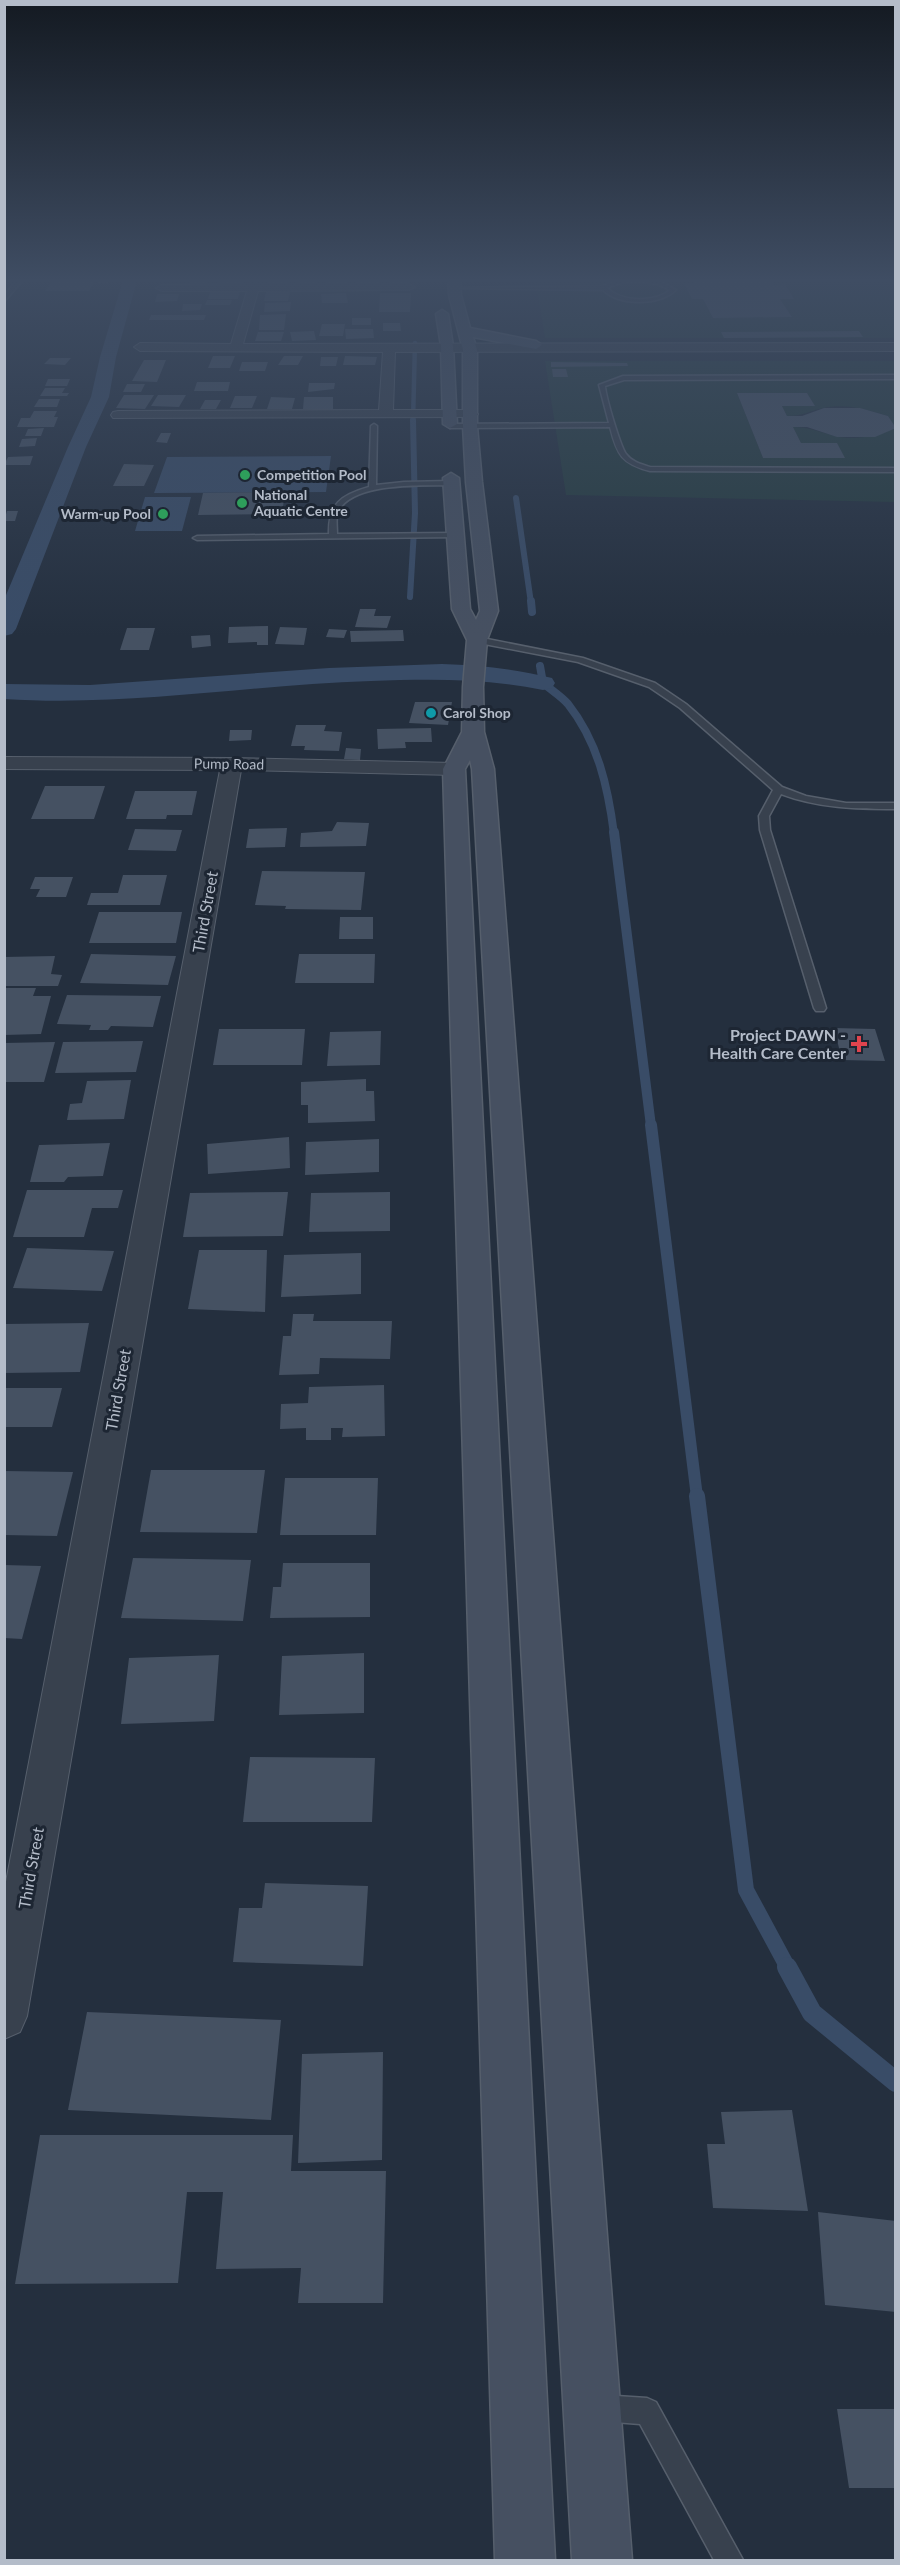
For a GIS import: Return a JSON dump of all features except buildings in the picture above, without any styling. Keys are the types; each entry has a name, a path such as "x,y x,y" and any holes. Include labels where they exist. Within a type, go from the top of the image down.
{"main road":[{"path":"448,397 450,424"},
{"path":"470,397 474,482 489,611 477,644 473,728 484,781 602,2560"},
{"path":"450,460 449,536 462,609 477,644"},
{"path":"473,728 454,769 525,2560"}],"street":[{"path":"386,414 388,397"},
{"path":"118,415 433,414 450,424 470,419"},
{"name":"Pump Road","path":"4,763 232,764 454,769"},
{"name":"Third Street","path":"4,2016 232,764"}],"lane":[{"path":"604,397 611,416 618,449 629,463 650,469 896,470"},
{"path":"599,416 611,416"},
{"path":"470,419 517,417"},
{"path":"470,419 613,425"},
{"path":"372,486 374,426"},
{"path":"333,536 334,512 358,491 372,486 449,483"},
{"path":"197,538 449,536"},
{"path":"477,644 580,660 652,685 683,706 778,789 804,799 846,806 896,806"},
{"path":"778,789 764,816 765,830 820,1008"},
{"path":"592,2408 647,2411 729,2560"}],"green space":[{"path":"551,397 738,397 763,458 844,457 837,443 801,443 793,427 850,438 873,435 895,428 895,502 566,495"},
{"path":"809,397 895,397 895,427 888,416 848,407 831,407 787,416 782,406 814,405"}],"water":[{"name":"Competition Pool","path":"331,456 326,492 154,493 167,457"},
{"name":"Warm-up Pool","path":"145,497 191,497 182,531 135,531"}],"waterway":[{"path":"4,629 77,447 100,397"},
{"path":"413,421 414,397"},
{"path":"410,597 415,513 413,421"},
{"path":"516,498 531,603"},
{"path":"531,601 532,612"},
{"path":"540,666 543,683 568,704 594,749 605,782 614,834"},
{"path":"4,691 47,693 134,690 304,677 421,672 482,673 543,683"},
{"path":"614,832 651,1126"},
{"path":"651,1125 697,1497"},
{"path":"697,1496 746,1890 788,1968"},
{"path":"787,1967 812,2013 896,2082"}],"place":[{"name":"Competition Pool","path":"245,475"},
{"name":"National Aquatic Centre","path":"242,503"},
{"name":"Warm-up Pool","path":"163,514"},
{"name":"Carol Shop","path":"431,713"},
{"name":"Project DAWN - Health Care Center","path":"859,1044"}]}
